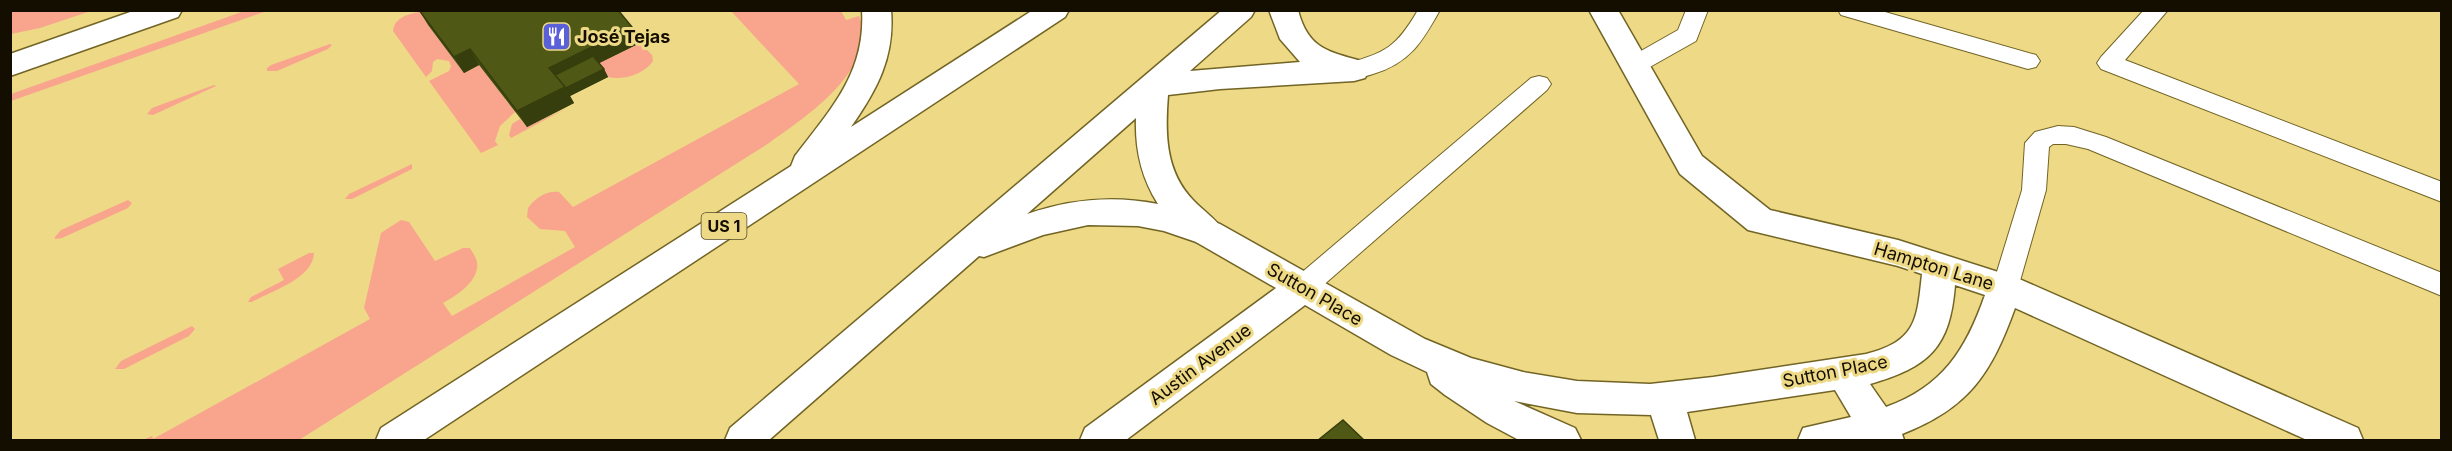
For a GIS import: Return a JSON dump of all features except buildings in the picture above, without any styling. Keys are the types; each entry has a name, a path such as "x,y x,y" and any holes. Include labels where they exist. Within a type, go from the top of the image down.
{"main road":[{"path":"10,65 168,10"},
{"path":"796,179 866,76 878,40 876,10"},
{"name":"US 1","path":"394,441 1054,10"},
{"path":"743,441 1241,10"},
{"path":"1283,10 1291,37 1299,47 1323,62 1354,70"},
{"name":"Hampton Lane","path":"1603,10 1691,165 1760,221 1858,242 2005,288 2345,441"},
{"path":"1154,86 1220,78 1354,70"},
{"path":"1154,86 1152,135 1158,176 1177,207 1208,233"},
{"path":"957,255 1051,219 1105,209 1153,214 1208,233"},
{"name":"Sutton Place","path":"1208,233 1422,354 1478,375 1538,390 1599,399 1665,398 1843,372 1887,363 1905,356 1926,336 1932,321 1940,266"},
{"name":"Austin Avenue","path":"1098,441 1302,287"},
{"path":"1816,441 1881,434 1899,420 1944,394 1964,374 1976,357 2005,288"},
{"name":"Sutton Place","path":"1422,354 1488,406 1536,431 1562,441"},
{"path":"1843,372 1881,434"},
{"path":"1665,398 1677,441"}],"lane":[{"path":"1354,70 1380,64 1402,50 1413,39 1429,10"},
{"path":"1633,66 1688,35 1697,10"},
{"path":"1849,10 2028,61"},
{"path":"2157,10 2109,63 2442,192"},
{"path":"1302,287 1539,84"},
{"path":"2005,288 2034,190 2037,143 2043,138 2054,135 2080,137 2097,143 2442,285"}],"shaded area":[{"path":"11,10 91,11 40,28 11,34"},
{"path":"247,10 267,11 11,101 11,94"},
{"path":"731,11 841,11 846,20 859,16 862,36 859,55 849,73 835,90 801,120 769,143 299,440 143,440 152,436 153,439 370,319 364,308 381,233 401,220 409,222 435,261 463,248 470,248 475,256 477,269 471,281 460,292 443,303 452,316 575,247 565,231 540,229 527,217 528,208 538,198 550,192 559,192 573,207 799,84"},
{"path":"425,12 428,25 464,73 479,65 515,112 500,126 495,141 498,145 481,153 429,81 449,71 451,66 449,61 437,59 433,62 432,71 426,77 393,31 399,20 406,15"},
{"path":"640,43 652,55 653,61 639,73 620,78 608,77 597,64"},
{"path":"332,45 328,49 277,71 267,71 271,65"},
{"path":"216,86 153,115 147,114 152,108"},
{"path":"567,108 511,138 509,135 512,124 520,119 527,127"},
{"path":"412,164 412,169 352,199 345,199 349,194"},
{"path":"128,200 132,203 128,208 62,238 55,239 61,230"},
{"path":"309,253 314,253 312,262 299,277 280,289 248,302 251,297 284,280 278,269"},
{"path":"192,326 195,329 189,336 124,369 115,369 121,361"}],"place":[{"name":"José Tejas","path":"556,36"}]}
